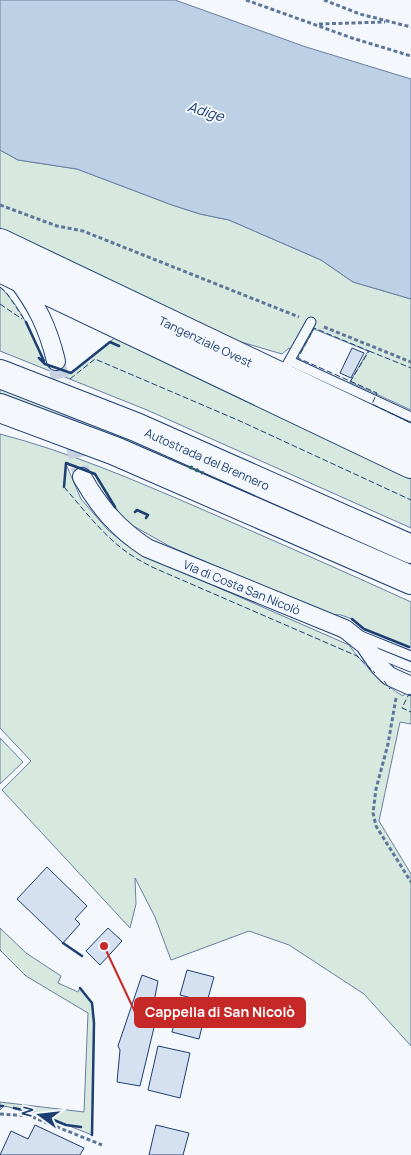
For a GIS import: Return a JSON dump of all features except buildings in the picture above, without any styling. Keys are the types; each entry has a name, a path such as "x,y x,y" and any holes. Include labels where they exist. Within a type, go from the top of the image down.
{"highway":[{"name":"Tangenziale Ovest","path":"0,243 286,369 411,439"},
{"name":"Tangenziale Ovest","path":"6,271 411,464"},
{"name":"Autostrada del Brennero","path":"0,374 136,427 411,549"},
{"path":"0,408 115,451 411,580"}],"street":[{"path":"6,271 28,293 41,316 56,361"},
{"name":"Via di Costa San Nicolò","path":"82,477 89,489 116,523 128,536 147,548 345,629 358,638 369,650 380,667 403,678"}],"lane":[{"path":"311,322 286,369 411,417"},
{"path":"345,629 411,656"}],"path":[{"path":"246,0 352,38 411,56"},
{"path":"324,0 360,14 411,27"},
{"path":"315,24 388,22"},
{"path":"0,205 57,226 83,231 411,362"},
{"path":"403,678 373,804 373,813 376,826 411,882"},
{"path":"0,1114 30,1116 102,1145"}],"shaded area":[{"path":"0,150 18,160 77,169 172,205 200,214 229,220 321,260 353,282 411,299 411,410 350,382 368,351 314,329 300,354 289,348 282,354 217,335 0,231"},
{"path":"0,287 21,313 45,364 71,373 117,336 411,475 411,528 147,410 0,351"},
{"path":"0,386 112,428 411,561 411,568 0,396"},
{"path":"0,434 51,449 126,477 411,602 411,648 364,629 352,619 341,615 328,614 169,546 130,524 121,516 95,474 66,464 81,499 108,530 125,544 160,562 349,645 360,659 388,686 403,696 407,691 411,693 411,724 400,722 379,821 411,874 411,1046 364,994 289,945 249,931 171,960 155,917 135,878 136,904 130,928 2,790 31,761 0,728"},
{"path":"0,738 23,762 0,784"},
{"path":"0,928 26,953 61,976 58,983 78,992 80,988 92,1003 94,1023 92,1135 39,1114 4,1106 0,1110 0,1102 84,1112 88,1013 26,976 0,950"}],"water":[{"name":"Adige","path":"0,0 175,0 306,47 411,79 411,299 353,282 321,260 229,220 200,214 172,205 77,169 18,160 0,150"}],"tunnel":[{"path":"56,361 82,477"}],"hedge":[{"path":"190,467 203,473"}],"fence":[{"path":"0,287 6,292 26,322"},
{"path":"0,304 22,319"},
{"path":"350,382 369,351 314,328 298,358 377,393 372,404 411,423"},
{"path":"369,351 411,368"},
{"path":"70,379 95,359 240,421 411,500"},
{"path":"64,487 104,532 136,558 152,567 357,656 375,673"},
{"path":"384,681 390,689"},
{"path":"411,695 409,694 402,708 411,712"}],"wall":[{"path":"26,322 44,361"},
{"path":"39,358 45,364 71,373 110,342 119,346"},
{"path":"64,487 66,463 95,474 115,507"},
{"path":"135,512 137,510 148,515 146,518"},
{"path":"352,619 364,629 409,647"},
{"path":"63,943 82,956"},
{"path":"80,988 92,1003 94,1023 92,1135"},
{"path":"14,1108 39,1114 66,1125 81,1127"}],"place":[{"name":"Cappella di San Nicolò","path":"104,946"}]}
